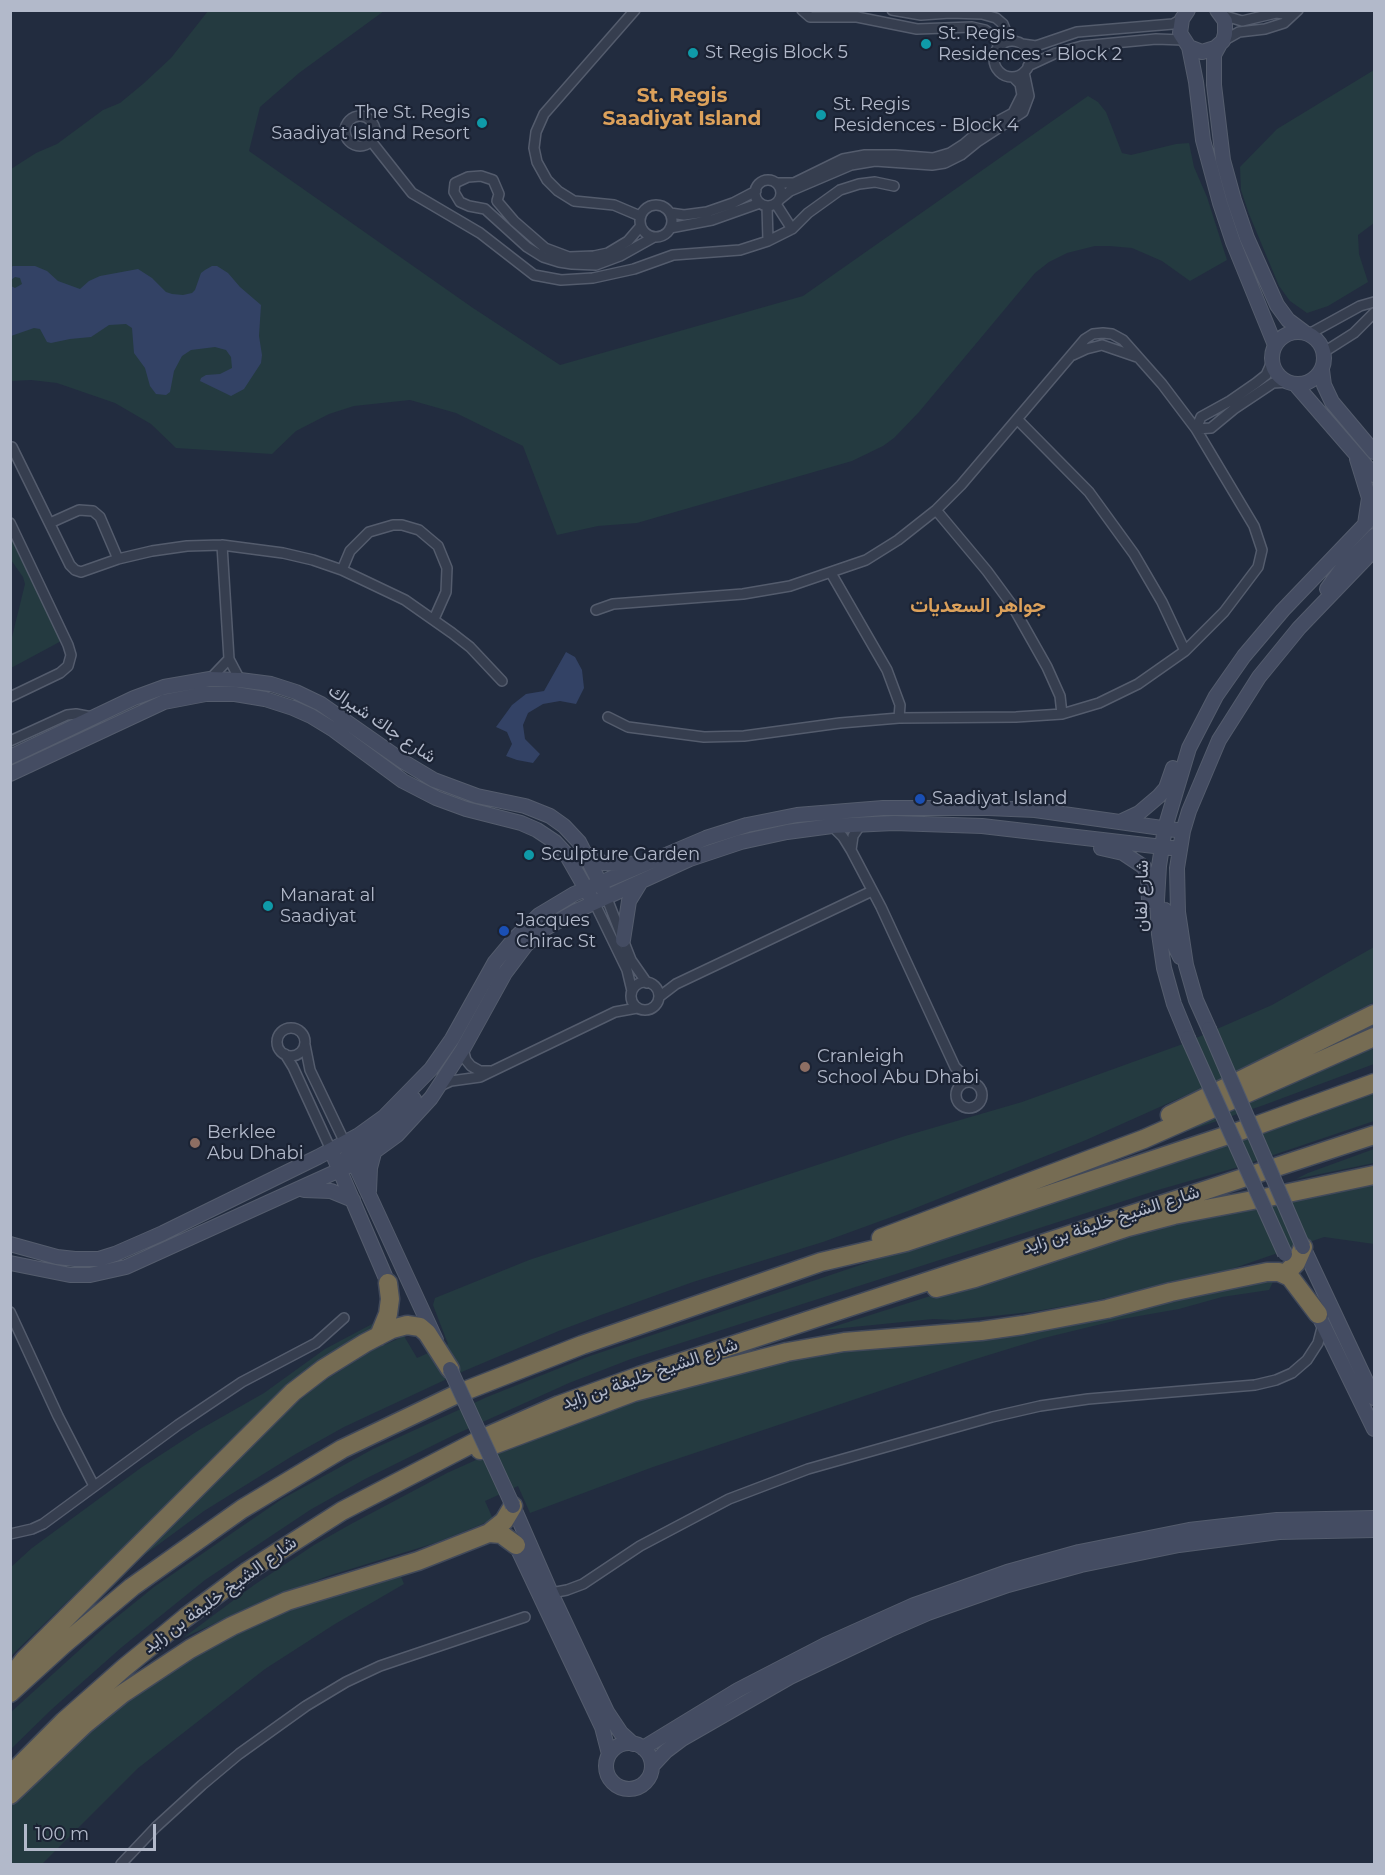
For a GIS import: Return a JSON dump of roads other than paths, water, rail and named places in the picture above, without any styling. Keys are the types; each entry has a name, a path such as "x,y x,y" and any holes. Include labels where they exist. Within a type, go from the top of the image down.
{"highway":[{"path":"1024,1184 1184,1109 1374,1014"},
{"path":"10,1693 98,1615 168,1561 242,1509 342,1449 428,1407 528,1364 821,1262 1184,1122 1374,1037"},
{"path":"821,1262 916,1239 1258,1125 1374,1083"},
{"name":"شارع الشيخ خليفة بن زايد","path":"10,1775 64,1721 116,1674 216,1594 322,1523 443,1458 520,1422 599,1390 884,1294 1374,1135"},
{"path":"884,1294 921,1291 957,1283 1128,1227 1174,1215 1274,1197 1374,1175"},
{"path":"443,1458 496,1446 581,1410 634,1392 729,1366 796,1350 844,1342 1002,1328 1107,1309 1171,1292 1235,1281 1267,1272 1288,1265 1303,1248"},
{"path":"1288,1265 1294,1281 1321,1319"},
{"path":"379,1336 388,1314 390,1299 388,1283"},
{"path":"10,1678 24,1660 293,1392 339,1359 399,1327 414,1326 424,1330 450,1369"},
{"path":"10,1795 85,1724 122,1694 214,1635 287,1601 418,1561 489,1533 507,1518 513,1506"},
{"path":"489,1533 507,1537 516,1545"}],"street":[{"path":"635,10 544,114 536,132 534,148 537,162 547,180 566,196 574,201 614,205 640,216"},
{"path":"802,10 810,17 857,17 917,29 972,27 985,30 994,36 999,47"},
{"path":"892,10 921,15 982,14 996,18 1003,24 1010,41"},
{"path":"1219,13 1242,21 1276,13 1295,13"},
{"path":"1219,13 1226,28 1214,55 1214,85 1224,160 1247,238 1277,304 1288,320 1316,338 1324,352 1322,370 1324,385 1332,402 1374,452"},
{"path":"1013,76 1056,53 1082,46 1156,39 1186,44 1202,52 1215,48 1239,32 1265,29 1284,23 1295,13"},
{"path":"1185,15 1180,26 1196,82 1203,140 1220,203 1233,242 1275,345 1272,362 1266,375 1230,401 1201,417 1196,429"},
{"path":"654,237 646,234 640,227 640,216 646,207 651,205 662,206 670,213 684,215 707,212 734,203 756,191 763,182 794,183 843,159 865,155 895,154 933,158 950,153 978,132 1013,113 1022,95 1020,84 1013,76 1002,73 995,63 999,47 1010,41 1036,46 1077,32 1173,24 1185,15"},
{"path":"670,228 712,220 771,203 790,191 851,165 875,161 932,165 945,163 961,155 1023,112 1029,96 1026,69 1028,51 1022,44"},
{"path":"371,141 412,193 480,233 534,275 561,280 593,278 634,269 673,255 740,250 792,230 808,213 840,190 875,182 894,186"},
{"path":"485,209 497,201 499,194 493,180 481,176 468,177 455,183 454,192 460,202 485,209 527,247 543,257 572,264 596,264 608,261 654,237 663,235 670,228 672,221 670,213"},
{"path":"768,241 771,203 781,193 778,183"},
{"path":"756,191 756,196 771,203 792,230"},
{"path":"497,201 528,235 545,248 569,257 608,253 628,241 640,227"},
{"path":"1275,345 1287,334 1307,333 1359,306 1374,302"},
{"path":"1324,352 1354,333 1374,313"},
{"path":"1343,315 1354,333"},
{"path":"596,609 613,604 743,594 790,586 866,560 898,540 936,510 961,485 1068,358 1086,349 1102,345 1139,358 1162,384 1196,429 1254,526 1262,550 1258,567 1224,612 1185,651 1138,684 1099,703 1062,714 1016,717 899,718 840,723 744,736 704,737 628,727 608,717"},
{"path":"1272,362 1275,371 1292,383 1374,475"},
{"path":"1196,429 1211,428 1234,409 1273,383 1311,381 1322,370"},
{"path":"1017,419 1089,492 1134,554 1162,602 1185,651"},
{"path":"12,447 70,565 75,570 81,572 118,559 175,548 222,545 283,553 342,570 384,589 434,619 470,647 502,681"},
{"path":"1356,454 1369,498 1370,520"},
{"path":"50,523 79,510 93,511 100,517 118,559"},
{"path":"936,510 1012,605 1047,667 1060,696 1062,714"},
{"name":"شارع لفان","path":"1288,1265 1188,1038 1168,984 1157,917 1190,748 1201,723 1229,676 1250,648 1283,610 1370,520"},
{"path":"10,523 68,645 71,656 68,666 60,673 10,697"},
{"path":"342,570 350,550 369,532 393,525 402,525 419,531 438,546 447,568 446,592 434,619"},
{"path":"1319,607 1335,576 1374,536"},
{"path":"222,545 229,659 240,680"},
{"name":"شارع لفان","path":"1173,829 1233,714 1277,653 1374,550"},
{"path":"1352,572 1374,562"},
{"path":"831,573 887,670 900,705 899,718"},
{"path":"210,680 229,659"},
{"name":"شارع جاك شيراك","path":"10,757 134,698 164,687 210,680 240,680 270,684 309,697 412,768 448,786 477,796 542,812 564,826 579,842 586,854 596,892 627,970 632,993"},
{"name":"شارع جاك شيراك","path":"10,774 150,706 192,695 235,694 265,699 293,708 334,730 419,790 453,805 509,819 537,830 555,842 596,892 637,970 649,983"},
{"path":"10,741 67,715 94,717"},
{"path":"10,1244 57,1257 99,1259 163,1233 331,1150 349,1154 374,1153 409,1124 438,1088 463,1049 505,972 526,945 596,892 643,864 706,838 747,825 797,815 883,808 1024,810 1173,829 1175,808 1198,742 1201,723"},
{"path":"1121,821 1139,813 1159,796 1167,785 1178,760 1190,748"},
{"path":"851,850 853,836 861,824"},
{"path":"13,1266 70,1275 108,1272 153,1255 340,1170 349,1154 377,1136 402,1113 423,1087 431,1069 452,1039 481,984 506,948 539,915 559,902 647,878 690,859 741,842 787,832 832,826 962,824 1171,847"},
{"path":"832,826 843,837 872,891 955,1067 981,1089 982,1099 972,1108 962,1107 956,1100 955,1067"},
{"path":"596,892 687,852 706,838"},
{"path":"1077,838 1092,845 1123,853 1141,865 1148,877 1150,903 1157,917"},
{"name":"شارع لفان","path":"1171,847 1177,868 1178,912 1186,965 1196,1000 1303,1248 1374,1398"},
{"path":"586,854 608,863 643,864"},
{"path":"623,940 628,901 635,888 647,878"},
{"path":"438,1088 451,1081 476,1078 615,1012 637,1008 649,1010 656,1005 659,997 676,984 872,891"},
{"path":"615,1012 637,986 649,983 676,984"},
{"path":"649,983 657,989 659,997"},
{"path":"632,993 632,1002 637,1008"},
{"path":"388,1283 293,1067 279,1049 277,1042 279,1035 287,1029 301,1032 304,1038 310,1070 607,1712 621,1733 649,1756 652,1766"},
{"path":"285,1054 296,1055 305,1045"},
{"path":"463,1049 466,1060 471,1066 480,1071 490,1071"},
{"path":"956,1091 964,1082 970,1081"},
{"path":"369,1196 369,1177 374,1153"},
{"path":"296,1191 322,1190 353,1200"},
{"path":"10,1312 58,1416 94,1486"},
{"path":"10,1534 43,1524 178,1425 242,1382 316,1343 344,1318"},
{"path":"1321,1319 1374,1429"},
{"path":"550,1593 583,1584 640,1546 729,1499 808,1469 992,1417 1040,1406 1088,1399 1255,1385 1276,1380 1292,1373 1307,1360 1318,1343 1321,1319"},
{"path":"609,1754 622,1745 638,1746 815,1650 904,1609 1007,1572 1079,1552 1189,1530 1277,1520 1374,1518"},
{"path":"516,1545 602,1727 609,1754 606,1764 608,1775 613,1783 622,1788 633,1789 642,1785 649,1777 652,1766 682,1739 790,1677 898,1626 1008,1585 1092,1562 1179,1545 1280,1532 1374,1530"},
{"path":"121,1864 156,1827 202,1785 239,1754 306,1706 346,1682 380,1666 525,1617"}],"water":[{"path":"35,266 47,271 58,281 80,289 89,281 100,276 138,269 152,278 166,292 183,295 195,290 201,273 212,266 217,266 228,273 261,305 259,336 261,363 244,389 231,396 200,381 206,375 220,374 232,368 231,357 226,350 215,347 191,350 182,356 174,371 170,392 166,395 156,394 150,386 145,368 134,353 132,328 126,324 109,325 91,337 51,343 47,342 40,329 34,328 11,336 11,286 15,288 22,284 20,278 15,277 11,280 11,267"},
{"path":"566,652 575,657 582,670 584,688 576,704 560,701 543,704 528,713 523,725 525,739 540,754 533,763 506,756 512,744 507,732 496,727 512,705 526,694 544,691"}],"place":[{"name":"St. Regis Residences - Block 2","path":"926,44"},
{"name":"St Regis Block 5","path":"693,53"},
{"name":"St. Regis Residences - Block 4","path":"821,115"},
{"name":"The St. Regis Saadiyat Island Resort","path":"482,123"},
{"name":"Saadiyat Island","path":"920,799"},
{"name":"Sculpture Garden","path":"529,855"},
{"name":"Manarat al Saadiyat","path":"268,906"},
{"name":"Jacques Chirac St","path":"504,931"},
{"name":"Cranleigh School Abu Dhabi","path":"805,1067"},
{"name":"Berklee Abu Dhabi","path":"195,1143"}],"district":[{"name":"St. Regis Saadiyat Island","path":"682,108"},
{"name":"جواهر السعديات","path":"978,606"}]}
